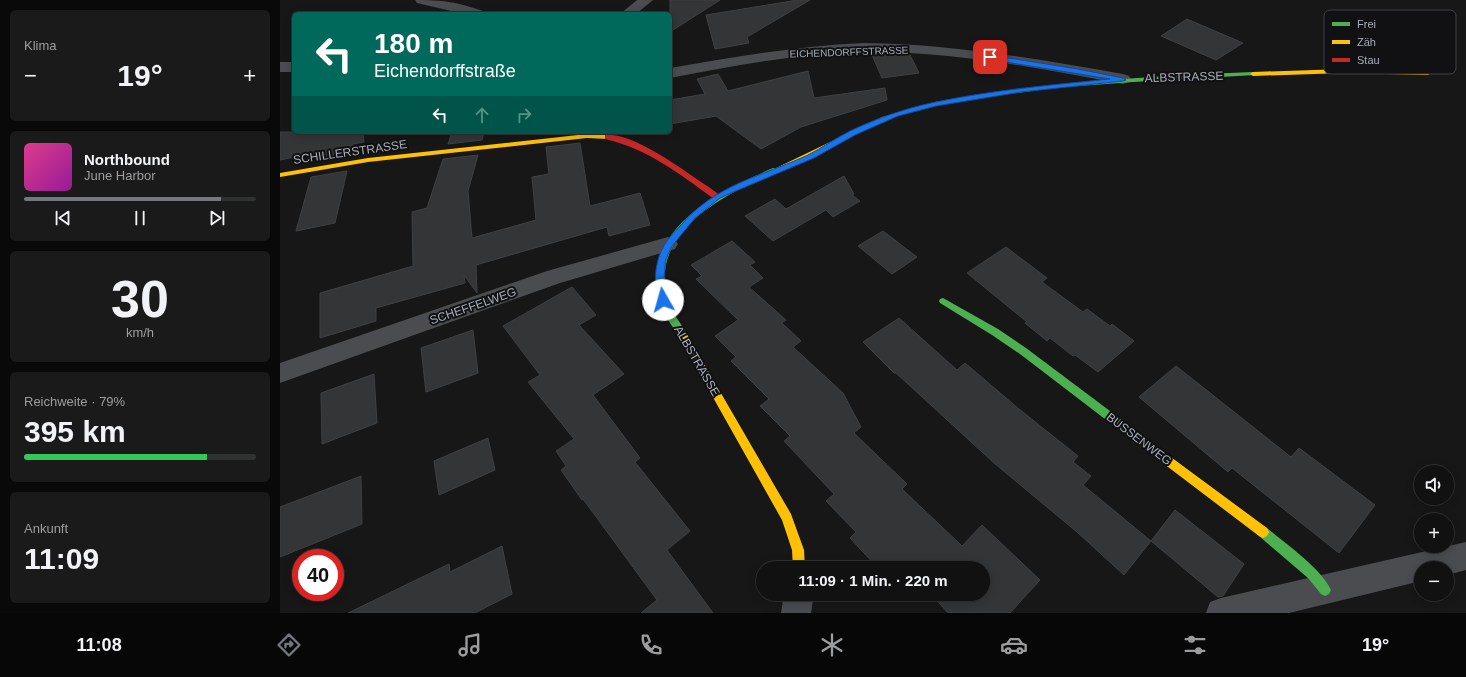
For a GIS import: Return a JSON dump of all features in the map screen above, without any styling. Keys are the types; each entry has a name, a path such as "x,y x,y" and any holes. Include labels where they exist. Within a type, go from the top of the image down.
{"street":[{"path":"422,0 457,7 472,12"},
{"path":"630,12 646,0"},
{"name":"EICHENDORFFSTRASSE","path":"672,73 757,58 817,51 891,48 990,57 1078,71 1123,80"},
{"path":"280,67 292,67"},
{"name":"ALBSTRASSE","path":"799,561 798,550 787,518 663,300 660,278 662,259 668,244 692,216 717,197 811,156 852,133 896,114 936,104 1021,90 1123,80 1324,71"},
{"name":"SCHILLERSTRASSE","path":"280,175 368,160 587,136 616,136 627,140 662,160 717,197"},
{"name":"SCHEFFELWEG","path":"280,373 554,278 668,244"},
{"name":"BUSSENWEG","path":"943,301 995,332 1268,536 1312,574 1326,590"},
{"path":"1221,613 1326,590 1466,556"},
{"path":"796,613 798,601"}],"building":[{"path":"670,0 720,0 672,31 672,12 670,12"},
{"path":"798,0 810,0 747,37 749,43 715,49 706,15"},
{"path":"1187,19 1243,43 1216,60 1161,36"},
{"path":"872,55 910,55 919,73 882,78"},
{"path":"808,71 814,98 885,88 887,100 801,127 761,149 716,116 672,124 672,100 705,94 697,79 718,74 728,91"},
{"path":"280,132 292,132 292,134 363,134 364,142 353,144 351,155 316,161 319,152 280,160"},
{"path":"451,134 484,134 482,140 448,144"},
{"path":"580,143 590,206 640,193 650,225 609,236 607,227 476,265 477,293 464,275 465,283 376,308 376,321 320,338 320,293 413,266 412,212 427,208 443,159 478,155 468,191 472,238 536,220 532,177 549,174 546,147"},
{"path":"347,171 335,223 296,231 311,177"},
{"path":"844,176 854,194 852,195 860,201 833,217 826,210 773,241 745,216 775,199 786,209"},
{"path":"883,231 917,257 892,274 858,246"},
{"path":"732,241 755,262 750,265 763,278 749,287 786,320 782,323 801,341 793,347 843,393 861,427 854,433 907,484 902,489 962,546 982,525 1040,580 1010,613 948,613 937,601 990,601 990,561 871,561 850,538 856,532 826,501 834,494 784,441 790,436 760,406 769,399 731,361 736,357 715,336 738,320 696,279 702,276 691,265"},
{"path":"1006,247 1047,278 1042,282 1083,312 1087,309 1110,326 1112,324 1134,341 1098,372 1075,355 1073,356 1050,338 1047,341 1025,323 1027,322 967,273"},
{"path":"572,287 596,315 579,325 624,374 593,395 640,458 635,462 690,531 667,550 713,613 641,613 657,600 561,470 566,466 556,451 574,439 528,382 540,375 503,326"},
{"path":"899,318 957,370 965,363 1019,409 1078,456 1073,462 1091,476 1083,485 1151,541 1124,575 1077,532 994,463 896,373 894,373 863,342"},
{"path":"473,330 478,373 426,392 421,348"},
{"path":"1176,366 1291,457 1299,448 1375,505 1339,553 1232,468 1228,472 1139,397"},
{"path":"374,374 377,423 322,444 321,393"},
{"path":"488,438 495,470 439,495 434,461"},
{"path":"361,476 362,524 300,549 292,549 292,552 280,557 280,507"},
{"path":"1175,510 1244,564 1223,596 1218,597 1151,541"},
{"path":"502,546 512,594 475,613 348,613 449,564 450,572"}],"traffic: fast":[{"path":"935,104 1053,86 1173,77 1253,74"},
{"path":"682,334 663,300 659,275 664,253 676,234 692,217 712,202 734,189 776,170"},
{"path":"943,301 995,332 1023,351 1122,426"},
{"path":"1263,532 1312,574 1325,590"}],"traffic: slow":[{"path":"1253,74 1324,72"},
{"path":"776,170 804,158 857,130 884,118 935,104"},
{"path":"280,175 368,160 587,136 608,137"},
{"path":"682,334 787,518 798,550 799,561"},
{"path":"1122,426 1263,532"}],"traffic: jam":[{"path":"608,137 634,144 649,152 679,170 717,197"}],"route":[{"path":"663,300 660,278 662,259 668,244 692,216 717,197 735,188 811,156 852,133 896,114 936,104 1021,90 1123,80 1078,71 990,57"}]}
